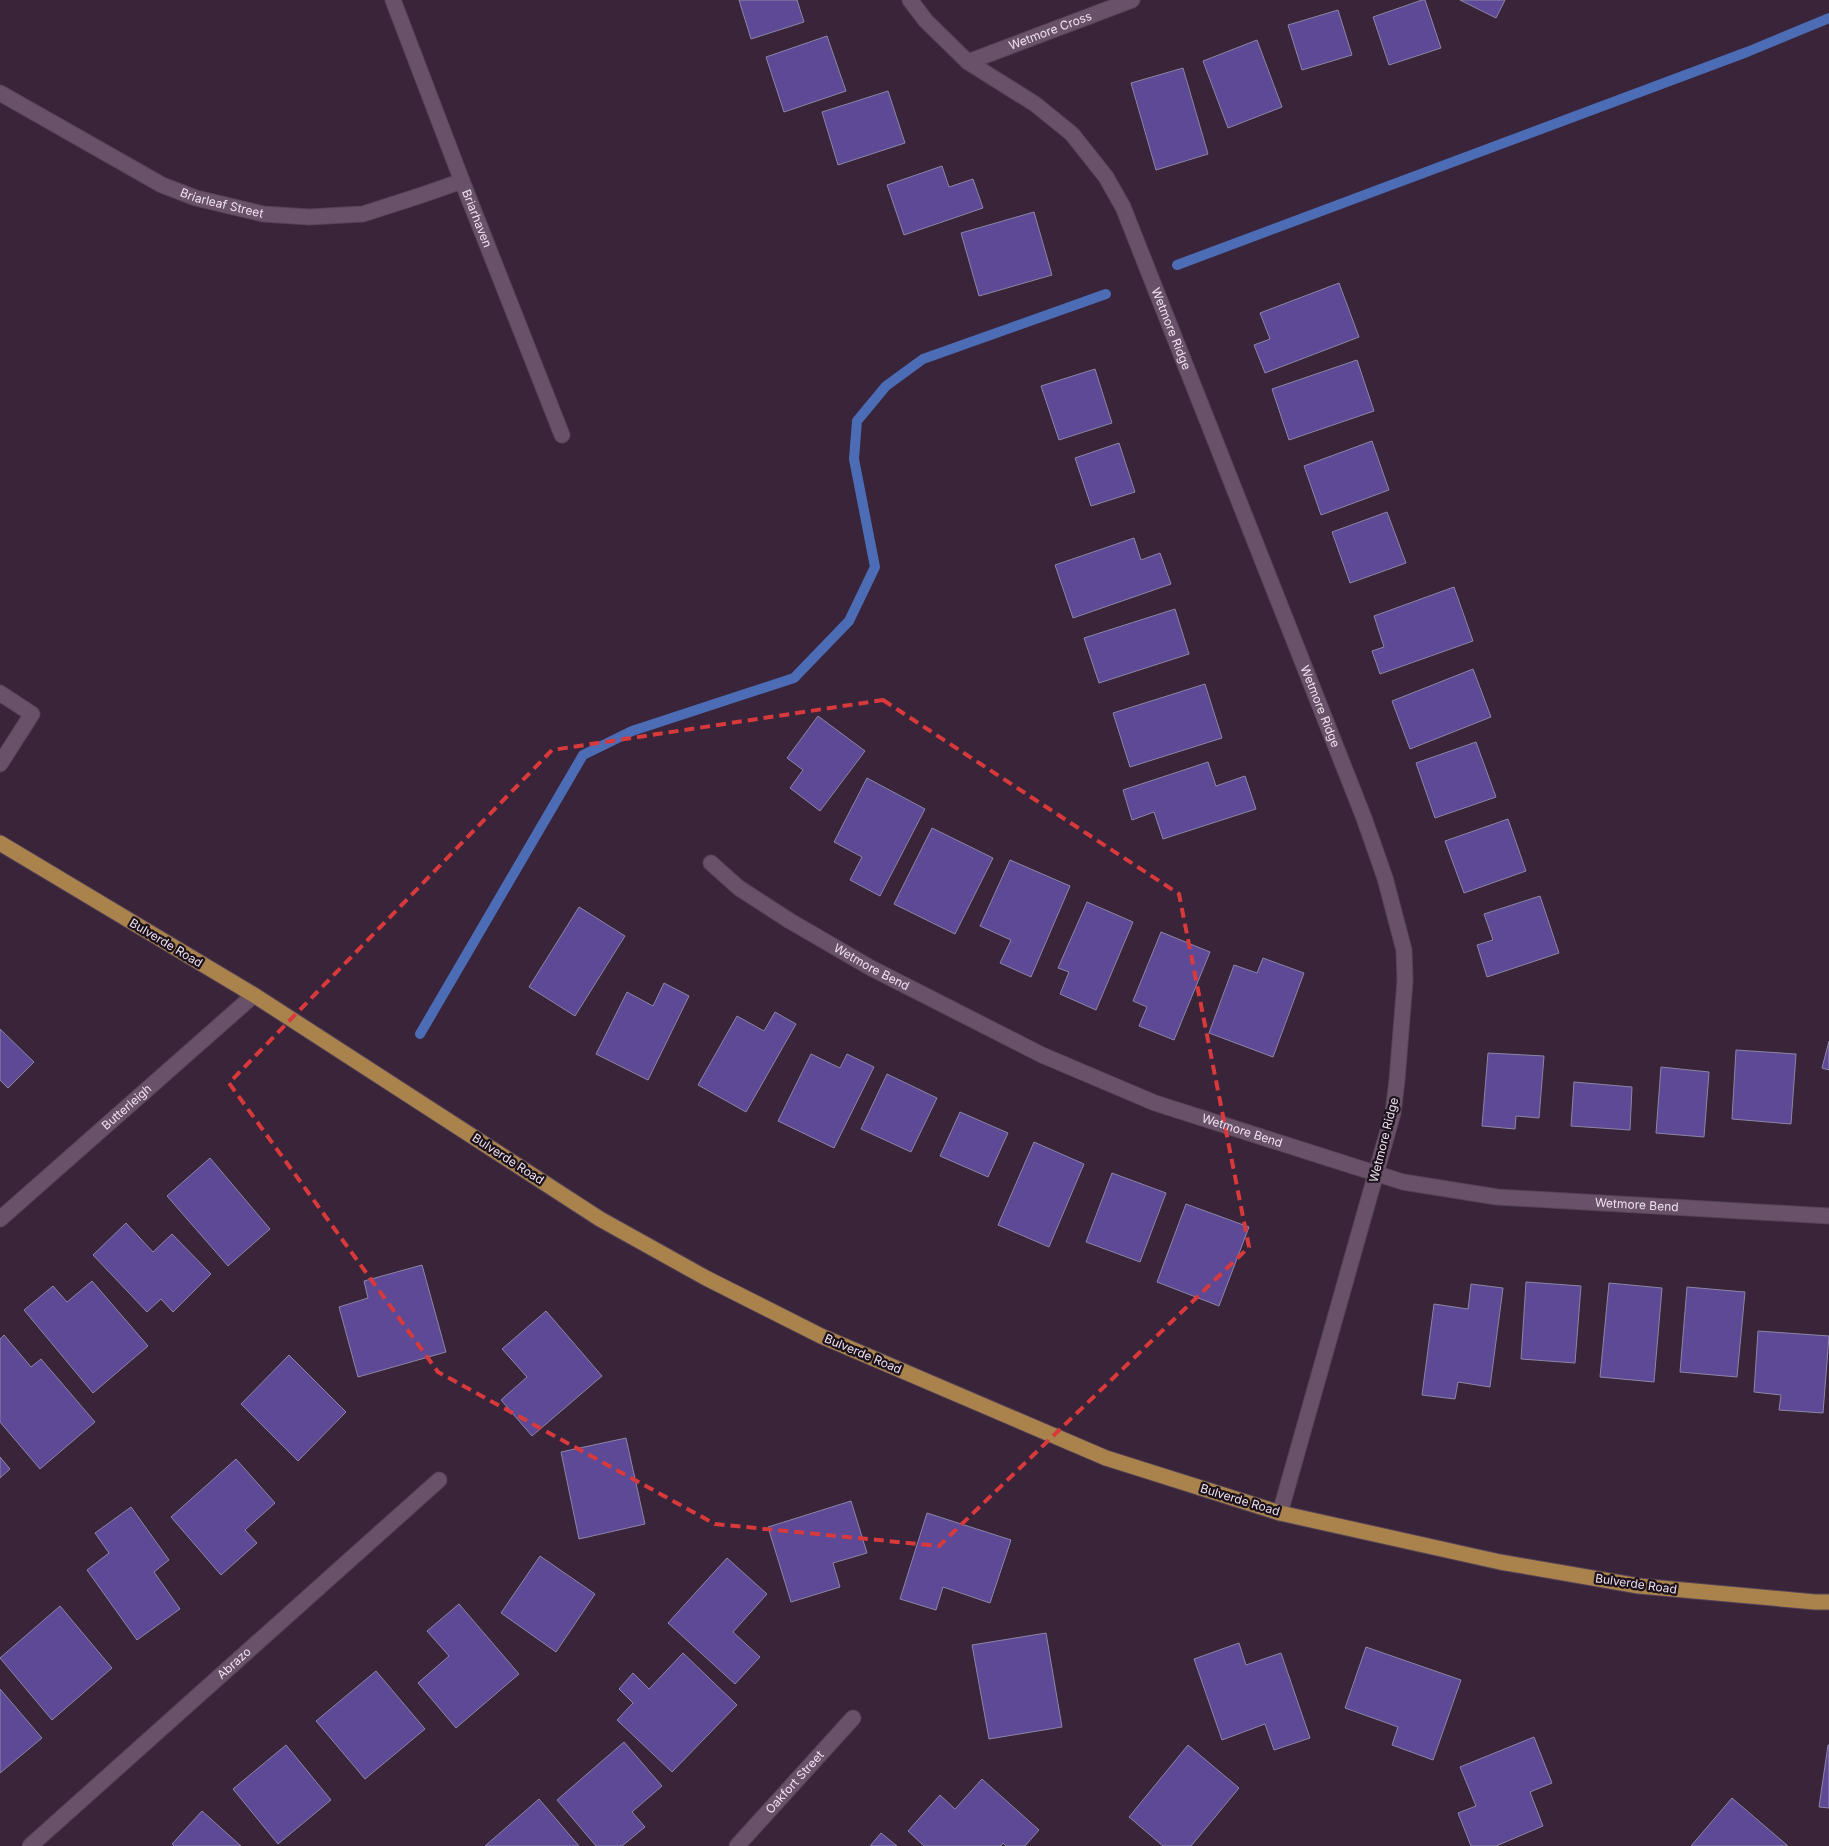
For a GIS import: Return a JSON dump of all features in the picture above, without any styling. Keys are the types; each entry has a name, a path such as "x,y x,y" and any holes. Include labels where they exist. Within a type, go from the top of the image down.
{"main road":[{"name":"Bulverde Road","path":"0,843 254,996 600,1219 706,1278 821,1336 1106,1458 1280,1513 1500,1562 1639,1586 1829,1602"}],"street":[{"name":"Briarhaven","path":"393,0 562,435"},
{"name":"Wetmore Ridge","path":"910,0 926,21 968,62 1035,104 1072,134 1106,177 1123,207 1364,818 1385,878 1404,950 1405,981 1398,1080 1393,1112 1280,1513"},
{"name":"Wetmore Cross","path":"968,62 1132,0"},
{"name":"Briarleaf Street","path":"0,93 162,185 196,198 262,214 309,217 363,214 422,196 462,181"},
{"path":"0,693 32,714 1,761"},
{"name":"Wetmore Bend","path":"710,862 739,888 790,922 871,968 1042,1056 1155,1104 1403,1182 1497,1197 1829,1216"},
{"name":"Butterleigh","path":"0,1219 254,996"},
{"name":"Abrazo","path":"30,1846 439,1480"},
{"name":"Oakfort Street","path":"737,1846 853,1718"}],"highlighted area":[{"path":"883,700 1179,894 1249,1247 939,1546 715,1524 438,1372 229,1083 552,750"}],"building":[{"path":"739,0 797,0 804,22 751,39"},
{"path":"1425,0 1441,48 1389,65 1373,17"},
{"path":"1460,0 1505,0 1496,18"},
{"path":"1338,10 1352,55 1302,70 1288,25"},
{"path":"827,36 846,91 784,112 766,57"},
{"path":"1257,40 1282,107 1228,128 1203,61"},
{"path":"1183,68 1208,154 1156,170 1131,83"},
{"path":"888,91 905,143 838,165 822,112"},
{"path":"942,166 949,187 973,179 983,208 904,235 887,185"},
{"path":"1034,212 1052,275 979,296 961,233"},
{"path":"1339,283 1359,337 1265,373 1254,345 1270,339 1260,313"},
{"path":"1357,360 1374,411 1289,440 1272,389"},
{"path":"1095,369 1112,423 1059,440 1041,386"},
{"path":"1372,441 1389,490 1321,515 1304,466"},
{"path":"1119,443 1135,492 1091,506 1075,458"},
{"path":"1387,512 1406,563 1350,583 1332,532"},
{"path":"1134,538 1141,560 1160,553 1171,584 1073,618 1055,565"},
{"path":"1454,587 1473,641 1380,674 1372,651 1384,647 1374,616"},
{"path":"1175,609 1189,654 1099,683 1084,638"},
{"path":"1473,669 1491,717 1410,749 1392,701"},
{"path":"1205,684 1222,738 1130,767 1113,713"},
{"path":"818,716 865,751 820,811 790,788 803,770 787,758"},
{"path":"1476,742 1496,797 1435,818 1416,763"},
{"path":"1208,762 1216,786 1245,776 1256,809 1163,839 1154,812 1132,820 1123,790"},
{"path":"867,778 925,809 880,896 850,880 862,857 834,842"},
{"path":"1508,819 1526,871 1464,893 1445,841"},
{"path":"932,828 993,858 955,934 894,904"},
{"path":"1010,860 1070,886 1031,977 1000,963 1011,940 980,926"},
{"path":"1540,896 1559,953 1487,977 1477,945 1493,940 1484,914"},
{"path":"1087,902 1133,922 1096,1010 1060,994 1069,972 1058,968"},
{"path":"579,907 625,936 575,1016 529,987"},
{"path":"1161,932 1210,952 1174,1040 1139,1026 1147,1007 1133,1001"},
{"path":"1263,958 1304,973 1273,1057 1209,1033 1234,965 1257,973"},
{"path":"664,983 689,996 648,1080 596,1054 627,992 653,1006"},
{"path":"775,1012 796,1024 746,1112 698,1085 737,1016 764,1031"},
{"path":"0,1029 34,1062 8,1088 0,1080"},
{"path":"1829,1041 1829,1070 1822,1068"},
{"path":"1736,1050 1796,1054 1791,1124 1732,1119"},
{"path":"1488,1053 1544,1056 1539,1118 1516,1116 1515,1129 1482,1126"},
{"path":"811,1054 840,1068 847,1054 874,1067 834,1148 778,1121"},
{"path":"1661,1067 1709,1072 1704,1137 1656,1133"},
{"path":"887,1074 937,1098 911,1152 861,1129"},
{"path":"1574,1082 1632,1087 1630,1130 1571,1126"},
{"path":"960,1112 1008,1133 988,1177 940,1156"},
{"path":"1034,1142 1084,1164 1049,1247 998,1225"},
{"path":"210,1158 270,1229 228,1266 167,1196"},
{"path":"1112,1173 1166,1193 1140,1262 1086,1242"},
{"path":"1186,1204 1249,1227 1219,1306 1157,1282"},
{"path":"126,1223 153,1252 172,1234 211,1274 173,1312 161,1299 147,1312 93,1255"},
{"path":"422,1265 446,1352 358,1377 339,1307 368,1298 364,1281"},
{"path":"92,1281 148,1346 93,1393 24,1310 53,1286 67,1302"},
{"path":"1526,1282 1581,1286 1575,1363 1521,1359"},
{"path":"1609,1283 1662,1288 1654,1382 1600,1377"},
{"path":"1471,1284 1503,1288 1490,1387 1458,1382 1455,1399 1422,1395 1434,1304 1468,1309"},
{"path":"1687,1287 1745,1292 1737,1377 1680,1372"},
{"path":"546,1311 602,1376 532,1436 501,1400 527,1377 502,1349"},
{"path":"1758,1331 1829,1336 1823,1413 1779,1410 1781,1395 1754,1392"},
{"path":"4,1335 31,1367 41,1359 95,1422 40,1469 0,1422 0,1339"},
{"path":"289,1355 346,1412 298,1461 241,1404"},
{"path":"626,1438 645,1524 579,1539 561,1452"},
{"path":"0,1457 10,1469 0,1478"},
{"path":"236,1459 275,1503 245,1530 257,1543 221,1575 171,1517"},
{"path":"851,1501 867,1553 833,1563 840,1587 791,1602 768,1527"},
{"path":"131,1507 169,1560 154,1572 180,1609 137,1640 87,1570 109,1553 95,1533"},
{"path":"927,1513 1011,1540 990,1603 943,1587 936,1610 900,1599"},
{"path":"540,1556 595,1594 556,1652 501,1613"},
{"path":"727,1558 767,1594 733,1632 760,1657 735,1684 668,1623"},
{"path":"459,1604 519,1674 456,1728 418,1683 449,1656 427,1631"},
{"path":"60,1606 112,1668 52,1720 0,1658"},
{"path":"1046,1633 1062,1727 989,1739 972,1645"},
{"path":"1239,1643 1246,1665 1281,1653 1310,1738 1274,1750 1265,1724 1222,1740 1194,1659"},
{"path":"1366,1647 1461,1680 1433,1760 1392,1745 1398,1727 1345,1708"},
{"path":"683,1653 737,1705 672,1772 617,1720 633,1703 619,1689 633,1673 649,1689"},
{"path":"376,1671 425,1729 365,1779 316,1721"},
{"path":"0,1689 42,1738 0,1773"},
{"path":"1534,1737 1552,1783 1530,1792 1543,1826 1496,1846 1471,1846 1458,1813 1476,1806 1460,1767"},
{"path":"624,1742 662,1786 632,1812 645,1827 622,1846 596,1846 557,1800"},
{"path":"286,1745 331,1800 278,1844 233,1789"},
{"path":"1188,1745 1239,1788 1191,1846 1163,1846 1129,1817"},
{"path":"1829,1745 1829,1808 1819,1807"},
{"path":"982,1779 1039,1830 1025,1846 1006,1846 1003,1843 1001,1846 924,1846 908,1831 940,1795 955,1809"},
{"path":"1732,1798 1788,1846 1691,1846"},
{"path":"539,1799 579,1846 485,1846"},
{"path":"202,1811 241,1846 174,1846 172,1844"},
{"path":"881,1833 897,1846 870,1846"}],"waterway":[{"path":"1177,265 1747,52 1829,18"},
{"path":"420,1034 583,755 632,731 794,678 849,621 875,567 854,459 857,421 886,386 923,359 1106,294"}]}
